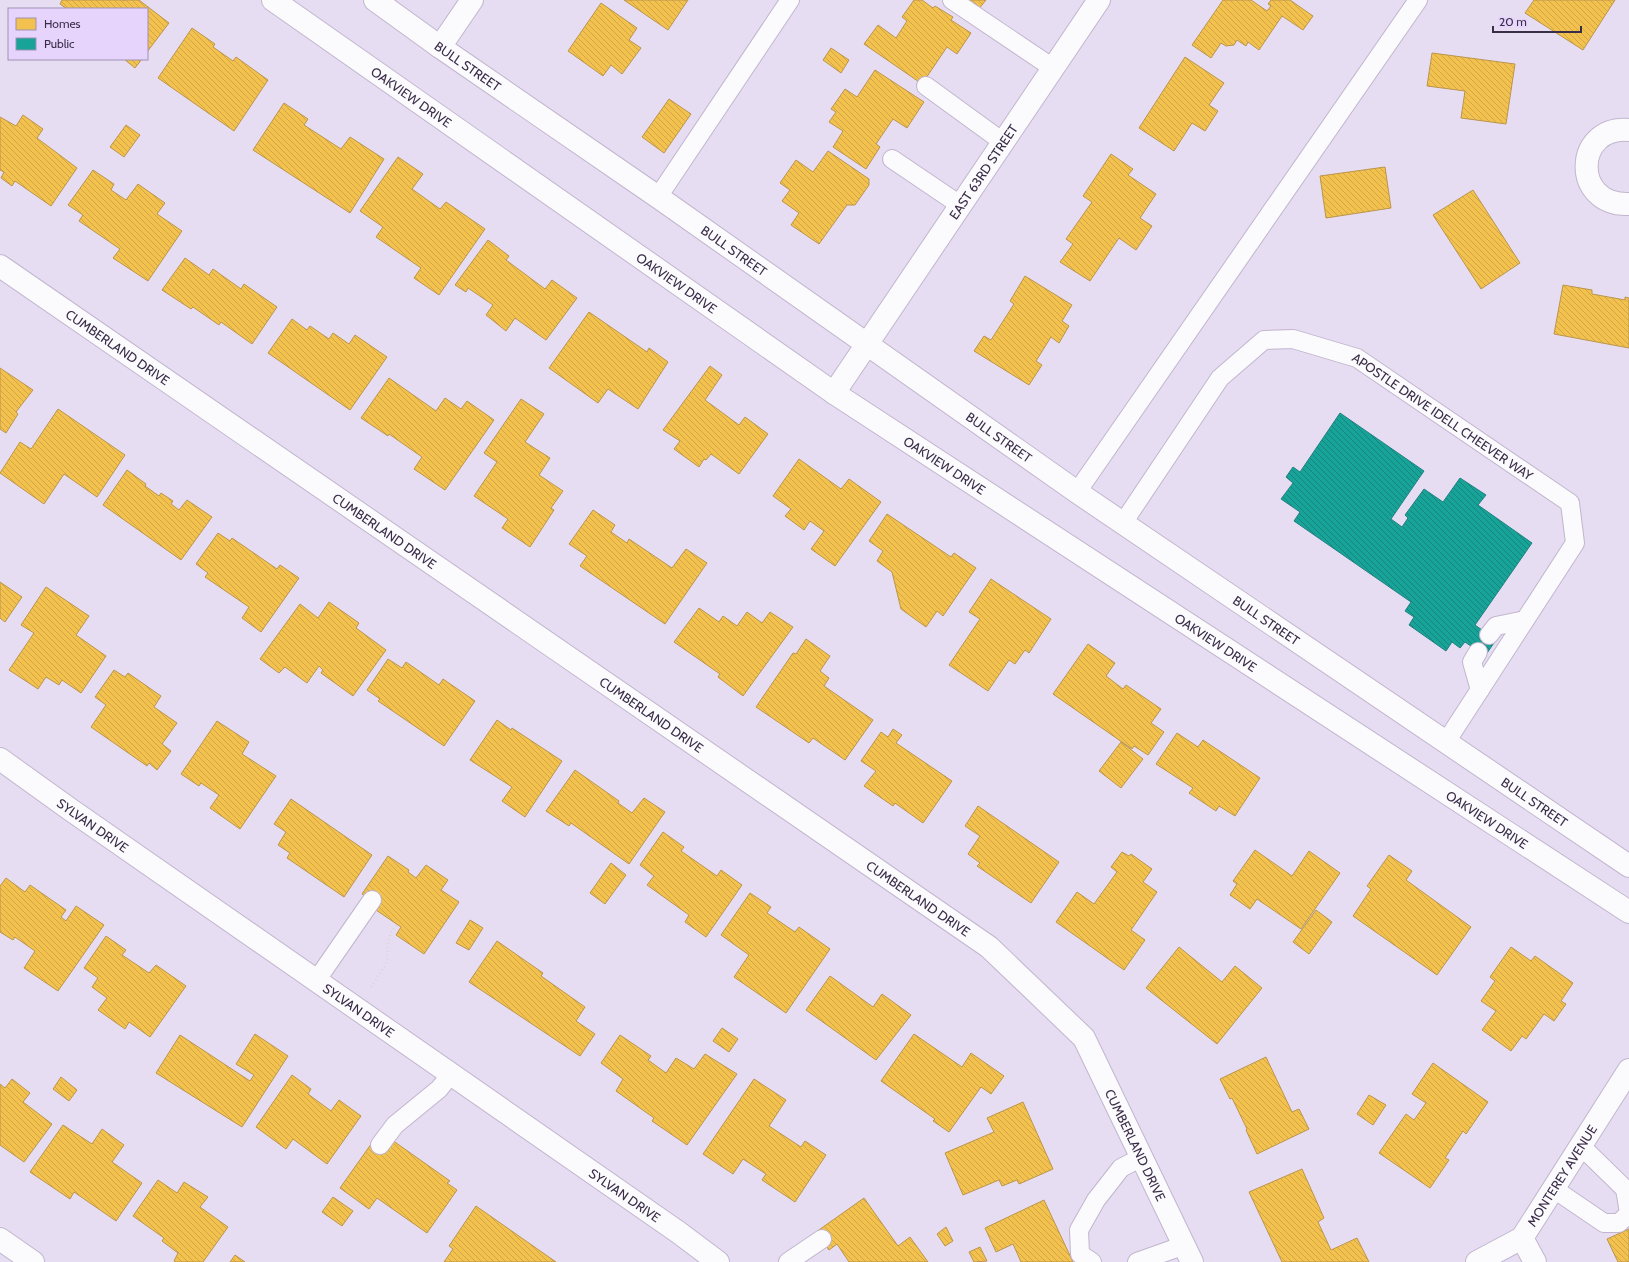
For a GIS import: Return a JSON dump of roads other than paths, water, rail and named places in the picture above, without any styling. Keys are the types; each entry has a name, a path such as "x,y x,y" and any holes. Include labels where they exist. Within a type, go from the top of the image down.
{"street":[{"name":"OAKVIEW DRIVE","path":"273,0 834,393 1629,912"},
{"name":"BULL STREET","path":"375,0 440,47 658,197 1078,492 1629,866"},
{"path":"440,47 472,0"},
{"name":"EAST 63RD STREET","path":"834,393 1099,0"},
{"path":"1629,130 1608,132 1598,139 1591,148 1586,160 1586,172 1589,183 1596,193 1606,200 1618,204 1629,204"},
{"name":"CUMBERLAND DRIVE","path":"0,266 989,947 1084,1038 1189,1254"},
{"name":"SYLVAN DRIVE","path":"0,759 77,815 678,1232 718,1262"},
{"name":"MONTEREY AVENUE","path":"1477,1262 1522,1238 1629,1070"},
{"path":"1522,1238 1535,1262"},
{"path":"0,1239 33,1262"}],"lane":[{"path":"658,197 790,0"},
{"path":"952,0 1053,68"},
{"path":"1078,492 1418,0"},
{"path":"926,86 1003,142"},
{"path":"892,159 960,205"},
{"name":"APOSTLE DRIVE IDELL CHEEVER WAY","path":"1123,523 1220,378 1264,340 1293,339 1357,358 1570,503 1575,543 1446,742"},
{"path":"1489,635 1496,626 1525,620"},
{"path":"1478,652 1472,662 1480,690"},
{"path":"316,981 372,900"},
{"path":"380,1145 396,1125 439,1089 451,1074"},
{"path":"1554,1189 1604,1223 1619,1223 1629,1213 1625,1189 1581,1146"},
{"path":"1092,1262 1080,1254 1079,1230 1096,1200 1121,1168 1142,1157"},
{"path":"788,1262 822,1240"},
{"path":"1137,1262 1189,1254"}]}
